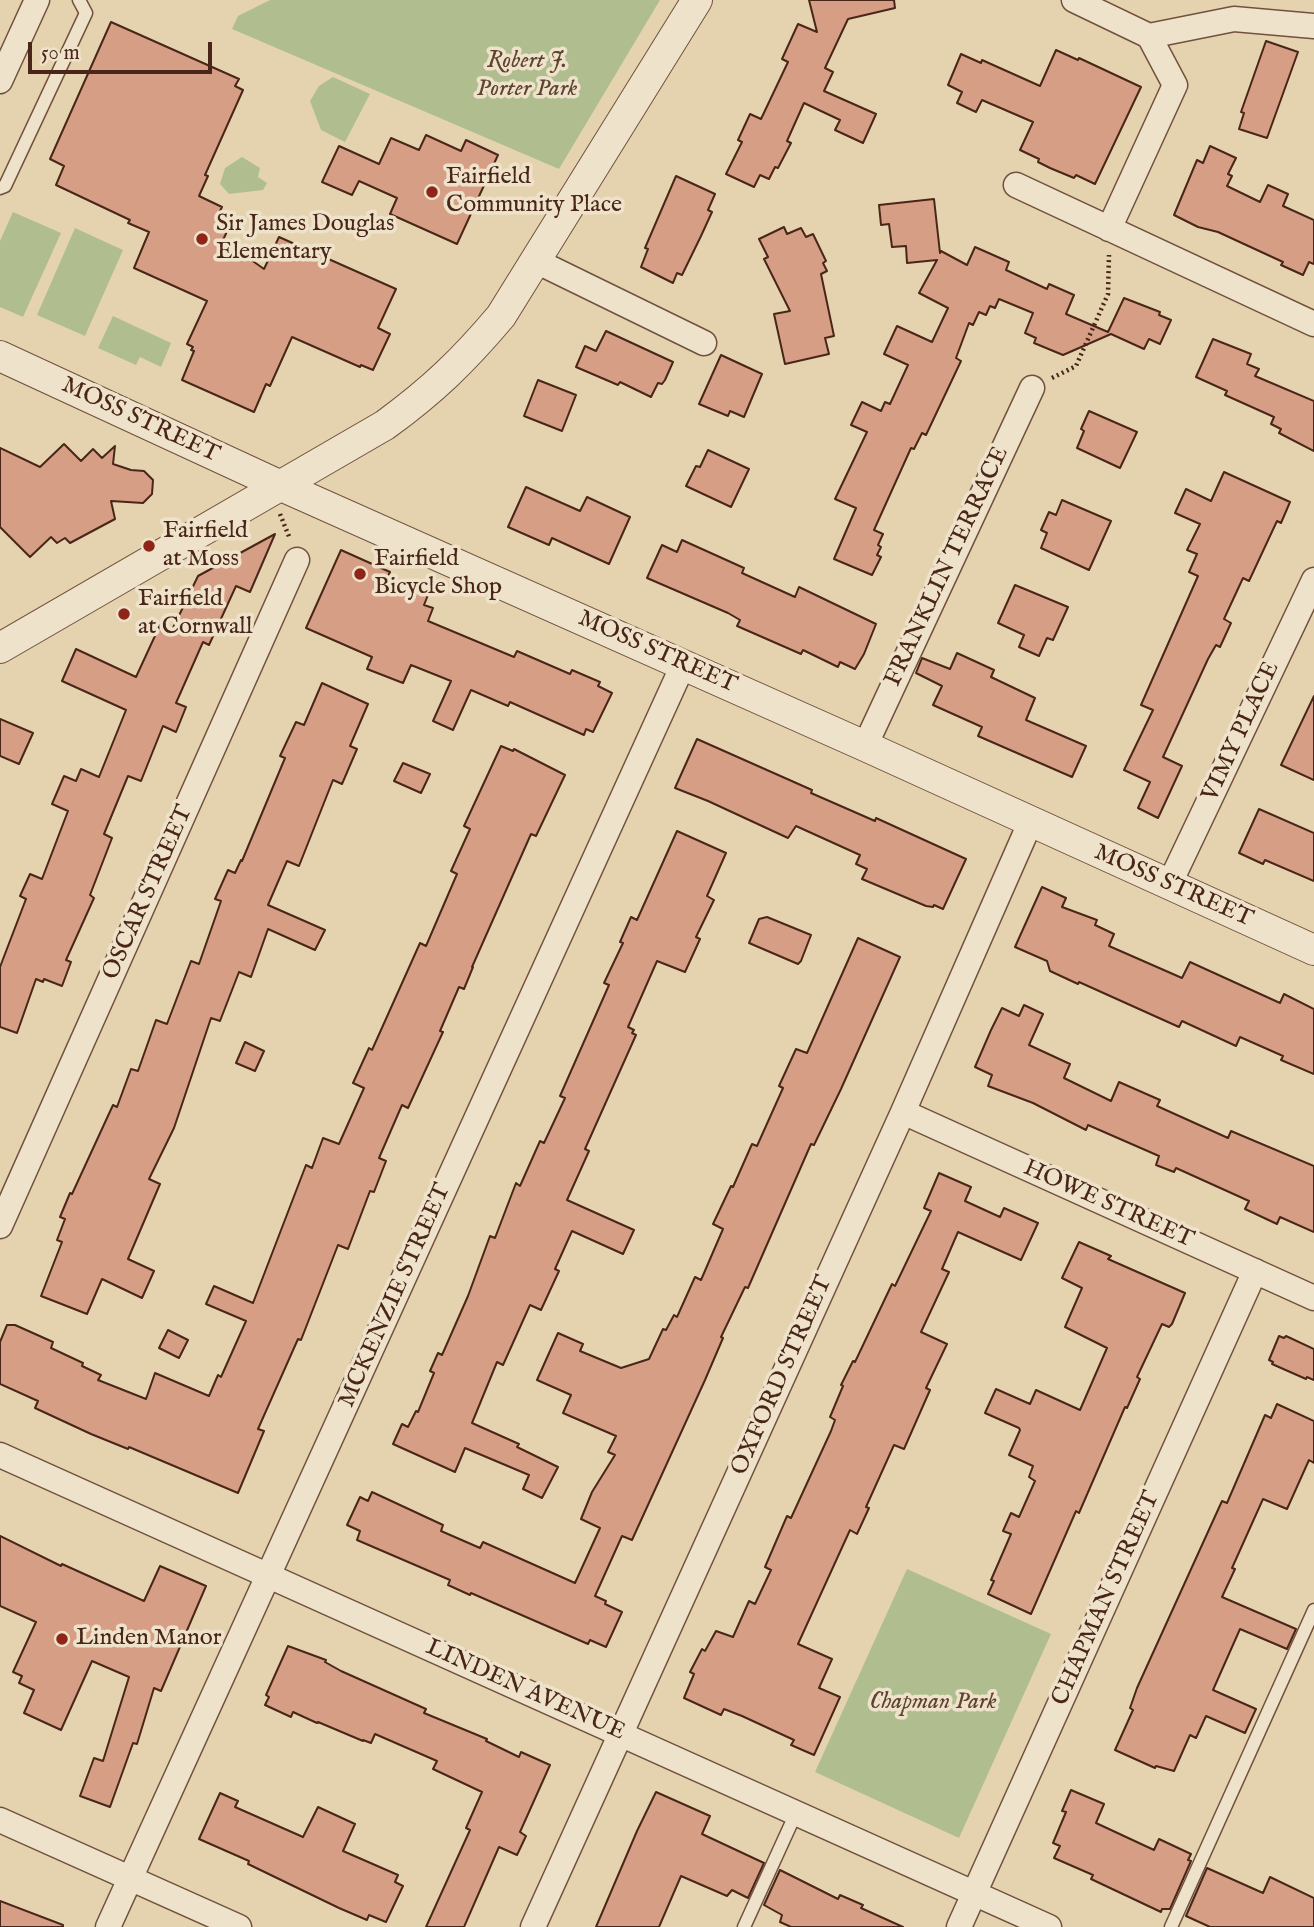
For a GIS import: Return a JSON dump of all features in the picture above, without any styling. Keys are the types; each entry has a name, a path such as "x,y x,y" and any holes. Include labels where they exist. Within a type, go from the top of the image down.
{"street":[{"path":"0,81 37,0"},
{"path":"0,648 385,425 463,361 501,316 697,0"},
{"path":"1074,0 1149,36 1175,85 1109,229"},
{"path":"1149,36 1234,19 1314,26"},
{"path":"1016,185 1314,324"},
{"path":"536,261 704,343"},
{"name":"MOSS STREET","path":"0,356 274,488 683,665 1314,950"},
{"name":"FRANKLIN TERRACE","path":"865,746 1032,388"},
{"name":"OSCAR STREET","path":"0,1226 13,1186 297,560"},
{"name":"VIMY PLACE","path":"1169,885 1314,580"},
{"name":"MCKENZIE STREET","path":"108,1927 683,665"},
{"name":"OXFORD STREET","path":"533,1927 903,1112 1030,823"},
{"name":"HOWE STREET","path":"903,1112 1314,1298"},
{"name":"CHAPMAN STREET","path":"959,1927 1255,1271"},
{"name":"LINDEN AVENUE","path":"0,1455 268,1578 1049,1927"},
{"path":"0,1820 239,1927"}],"lane":[{"path":"0,188 5,186 86,13 79,0"},
{"path":"1171,1927 1314,1610"},
{"path":"744,1927 796,1813"}],"path":[{"path":"1032,388 1076,366 1108,294 1109,229"},
{"path":"274,488 297,560"}],"green space":[{"name":"Robert J. Porter Park","path":"270,0 660,0 559,169 232,29 238,16"},
{"path":"333,77 370,94 345,142 321,130 310,101 319,86"},
{"path":"242,157 260,168 258,177 267,183 263,190 229,194 220,184 225,168"},
{"path":"13,212 61,233 23,317 0,307 0,241"},
{"path":"75,228 123,250 85,336 37,315"},
{"path":"113,316 171,343 161,367 140,357 136,365 98,348"},
{"name":"Chapman Park","path":"907,1569 1051,1634 959,1838 815,1772"}],"building":[{"path":"809,0 894,0 895,8 848,19 825,68 833,72 824,91 876,114 863,143 835,130 840,120 804,103 787,141 791,143 778,168 775,167 769,179 760,175 754,187 726,174 742,142 738,140 750,114 761,119 788,62 782,59 798,24 817,32"},
{"path":"111,22 239,79 235,86 243,90 205,175 208,176 199,196 222,207 216,219 230,225 223,240 264,269 279,237 396,289 378,328 390,334 373,370 361,365 360,367 292,337 270,386 266,384 254,412 182,380 194,351 191,350 193,347 187,344 207,301 134,268 149,232 128,223 130,220 56,185 64,166 50,159"},
{"path":"1266,41 1298,52 1267,138 1239,129 1244,113 1241,112"},
{"path":"1056,50 1141,87 1095,184 1076,175 1074,178 1050,168 1020,150 1033,122 982,100 976,112 957,103 962,92 948,85 961,54 981,63 982,60 1040,86"},
{"name":"Fairfield Community Place","path":"426,135 461,151 466,140 498,155 457,244 390,214 397,198 359,181 352,195 322,182 339,146 379,164 391,138 419,150"},
{"path":"1210,146 1236,158 1228,174 1232,176 1227,186 1260,202 1268,185 1288,194 1283,206 1314,220 1314,264 1309,262 1303,275 1281,265 1283,262 1174,215 1197,160 1203,163"},
{"path":"676,176 715,194 708,210 712,212 701,236 682,275 677,273 673,283 641,267 648,249 645,248"},
{"path":"934,199 940,253 941,251 967,265 975,247 1009,262 1006,270 1047,289 1049,284 1074,295 1066,314 1108,332 1124,298 1160,312 1159,315 1171,320 1160,344 1149,339 1144,349 1111,334 1063,355 1034,343 1036,338 1025,333 1033,313 999,299 995,308 990,306 986,315 979,312 973,325 969,323 956,358 961,361 926,435 922,433 914,449 911,448 874,530 883,534 877,555 881,557 872,575 834,559 856,508 835,499 867,432 851,425 862,402 881,411 885,402 890,404 908,365 884,354 897,326 932,342 948,308 919,293 937,260 907,263 906,246 892,247 889,224 881,225 879,205"},
{"path":"784,227 787,234 801,228 806,237 813,234 826,261 823,263 827,271 821,274 834,336 825,338 829,354 785,364 774,314 790,311 764,259 768,257 759,239"},
{"path":"606,331 673,362 665,380 662,384 658,383 651,397 620,382 618,385 576,367 585,346 596,351"},
{"path":"1213,339 1251,354 1247,364 1259,369 1255,376 1314,401 1314,451 1279,433 1281,429 1271,424 1274,417 1225,395 1227,391 1196,377"},
{"path":"721,355 762,374 744,417 730,411 728,416 699,404"},
{"path":"538,380 576,395 562,431 524,416"},
{"path":"1089,411 1137,432 1120,468 1077,448"},
{"path":"64,444 81,461 93,449 102,458 115,446 113,464 144,471 153,480 152,494 143,503 111,501 115,519 70,543 65,538 57,543 51,537 30,557 0,527 0,448 40,467"},
{"path":"708,450 749,469 731,507 686,486"},
{"path":"1224,472 1290,502 1281,523 1277,521 1249,581 1243,578 1224,619 1231,623 1220,647 1216,645 1208,659 1163,757 1182,766 1158,818 1138,808 1150,782 1124,770 1153,710 1141,705 1198,576 1189,572 1197,554 1187,550 1200,524 1175,513 1186,489 1211,501"},
{"path":"526,487 580,511 587,497 630,517 609,564 552,538 549,545 508,527"},
{"path":"1062,500 1111,521 1089,570 1041,548 1047,533 1041,530 1049,512 1056,515"},
{"path":"275,534 250,592 236,586 209,645 203,642 176,703 186,707 176,732 163,726 141,781 128,776 104,834 112,838 90,895 94,898 66,960 71,962 62,986 36,979 17,1033 0,1027 0,967 26,899 20,896 30,874 42,879 68,811 52,804 64,776 76,781 81,769 99,777 126,710 62,681 76,649 136,677 160,625 172,630 198,576"},
{"path":"682,540 744,568 742,573 795,597 799,587 876,624 855,669 840,662 838,667 803,650 801,654 737,626 740,620 728,613 647,578 662,545 677,552"},
{"path":"341,550 390,572 387,578 428,595 424,605 433,608 428,621 514,657 517,651 570,674 572,670 600,682 598,686 612,693 593,732 586,729 584,735 510,702 508,706 471,690 453,730 433,721 451,681 411,665 403,683 367,669 372,657 306,628"},
{"path":"1015,585 1068,607 1053,640 1047,638 1039,656 1019,647 1024,635 998,623"},
{"path":"957,653 994,670 991,677 1035,698 1026,720 1086,746 1072,777 978,736 982,727 933,705 942,686 916,673 922,658 950,669"},
{"path":"322,683 368,704 350,746 357,749 342,784 333,780 299,866 287,861 268,905 325,930 315,950 268,929 251,977 239,972 220,1021 211,1018 174,1128 149,1179 160,1184 128,1259 154,1271 142,1298 102,1279 87,1314 41,1296 62,1242 57,1240 65,1219 60,1217 70,1193 72,1194 113,1105 117,1107 131,1069 138,1071 156,1020 167,1024 191,961 199,964 221,901 215,899 228,870 235,873 242,861 285,758 280,756 296,722 304,725"},
{"path":"1314,696 1314,780 1281,765"},
{"path":"0,719 33,733 19,764 0,756"},
{"path":"697,739 812,790 811,793 875,821 876,818 966,859 943,909 934,905 926,906 862,879 867,869 856,864 860,855 796,826 788,838 675,788"},
{"path":"501,746 513,751 514,749 565,775 536,836 531,834 464,989 459,987 440,1031 443,1032 408,1108 402,1105 379,1158 386,1161 374,1192 370,1191 348,1249 338,1245 301,1340 298,1339 258,1429 264,1431 238,1493 91,1434 35,1408 38,1401 0,1384 0,1342 7,1325 15,1325 53,1342 51,1348 101,1375 98,1380 146,1399 155,1373 209,1396 218,1375 221,1377 246,1321 206,1304 214,1286 253,1303 306,1165 312,1168 323,1138 339,1144 364,1088 353,1083 369,1048 372,1050 420,943 426,946 457,874 451,871 470,829 464,826"},
{"path":"403,763 430,774 421,793 394,781"},
{"path":"1259,809 1314,833 1314,881 1265,860 1263,864 1239,853"},
{"path":"677,831 726,853 707,896 714,900 696,937 700,939 685,972 657,961 628,1027 634,1030 632,1033 636,1035 585,1149 589,1151 567,1200 634,1230 623,1254 572,1231 555,1269 559,1271 541,1310 530,1305 503,1365 497,1362 472,1423 519,1444 517,1447 558,1467 542,1498 523,1489 529,1475 465,1448 455,1472 393,1444 402,1424 408,1427 416,1411 418,1412 434,1373 430,1371 438,1353 442,1355 490,1236 495,1238 516,1183 520,1186 540,1141 544,1143 565,1098 560,1096 609,985 604,983 623,943 620,942 631,917 637,920"},
{"path":"1042,887 1066,898 1062,907 1097,920 1095,925 1114,934 1109,946 1182,978 1190,962 1280,1003 1284,994 1314,1009 1314,1074 1281,1060 1283,1056 1240,1037 1236,1046 1182,1021 1179,1027 1050,971 1047,961 1015,947"},
{"path":"767,917 811,935 798,964 749,943 759,919"},
{"path":"858,938 900,957 841,1089 814,1145 811,1144 748,1288 745,1287 721,1337 723,1338 705,1380 632,1540 622,1536 595,1596 622,1612 606,1647 590,1640 588,1644 471,1593 470,1595 448,1585 450,1580 357,1540 360,1531 347,1525 360,1497 368,1501 372,1492 443,1525 441,1531 480,1548 483,1542 575,1583 600,1528 581,1519 592,1492 615,1455 608,1452 616,1436 563,1413 571,1395 537,1380 558,1333 583,1344 580,1351 621,1368 649,1359 663,1329 666,1330 674,1315 677,1317 695,1277 701,1280 723,1229 713,1224 752,1144 757,1146 783,1088 779,1086 796,1049 807,1053"},
{"path":"1024,1005 1043,1014 1029,1045 1070,1064 1064,1078 1111,1101 1119,1082 1160,1100 1157,1106 1228,1138 1231,1131 1314,1166 1314,1232 1280,1217 1277,1224 1245,1209 1249,1201 1176,1168 1174,1172 1156,1165 1159,1156 1088,1125 1086,1130 1033,1103 988,1086 992,1075 975,1067 991,1030 1002,1008 1019,1016"},
{"path":"245,1042 264,1051 255,1071 236,1063"},
{"path":"939,1173 971,1187 965,1201 1000,1217 1004,1208 1038,1223 1021,1260 958,1232 942,1269 949,1272 921,1332 947,1344 926,1388 930,1390 904,1449 894,1445 857,1534 850,1530 798,1644 832,1659 819,1688 840,1697 814,1755 791,1745 794,1740 742,1716 724,1709 721,1715 684,1698 694,1674 690,1672 702,1649 705,1651 716,1631 733,1637 749,1601 755,1604 771,1570 765,1567 787,1516 791,1518 831,1431 835,1420 830,1417 843,1386 841,1385 853,1361 855,1362 892,1284 895,1286 931,1211 924,1208"},
{"path":"1079,1242 1111,1256 1108,1259 1185,1293 1172,1324 1169,1327 1162,1324 1137,1377 1140,1379 1127,1408 1125,1407 1079,1513 1076,1511 1031,1614 988,1594 994,1581 991,1580 1011,1534 1003,1531 1011,1513 1019,1517 1035,1481 1029,1477 1033,1466 1009,1455 1019,1428 985,1413 996,1389 1030,1404 1036,1390 1080,1410 1107,1348 1065,1327 1082,1288 1062,1278"},
{"path":"168,1330 188,1340 179,1358 159,1348"},
{"path":"1279,1336 1286,1336 1314,1349 1314,1380 1272,1364 1269,1360"},
{"path":"1277,1404 1314,1421 1314,1463 1309,1460 1287,1509 1263,1499 1222,1597 1296,1629 1287,1649 1240,1629 1213,1690 1256,1709 1245,1733 1206,1716 1196,1738 1190,1735 1174,1771 1156,1766 1155,1768 1115,1750 1133,1710 1130,1708 1137,1688 1222,1501 1227,1503 1265,1415 1271,1418"},
{"path":"0,1536 61,1566 62,1564 144,1601 160,1566 206,1586 161,1691 154,1688 137,1744 133,1743 110,1807 80,1796 94,1758 103,1761 129,1677 92,1661 61,1730 24,1713 34,1690 19,1683 22,1676 13,1672 36,1622 0,1606"},
{"path":"288,1646 326,1660 325,1662 341,1671 426,1709 424,1713 487,1739 486,1741 519,1757 521,1752 550,1765 520,1832 526,1836 517,1855 499,1847 464,1927 426,1927 470,1830 466,1828 482,1792 433,1769 437,1761 375,1734 371,1743 363,1741 293,1712 291,1717 265,1705 269,1697 266,1695"},
{"path":"1071,1790 1104,1804 1096,1823 1154,1850 1159,1839 1191,1854 1188,1860 1191,1861 1170,1909 1162,1909 1161,1912 1091,1879 1093,1875 1054,1858 1060,1846 1053,1843 1066,1812 1062,1811"},
{"path":"656,1792 710,1816 702,1834 764,1863 748,1898 732,1890 727,1896 681,1876 659,1927 596,1927 637,1831"},
{"path":"220,1793 238,1801 235,1807 303,1837 318,1807 355,1824 343,1851 398,1875 395,1882 403,1886 386,1922 369,1915 367,1920 339,1908 248,1864 249,1861 199,1839"},
{"path":"1207,1868 1263,1893 1270,1877 1314,1898 1314,1927 1210,1927 1186,1916"},
{"path":"780,1870 838,1899 840,1895 863,1905 861,1908 903,1927 791,1927 780,1922 782,1915 764,1905"},
{"path":"0,1901 63,1925 63,1927 0,1927"}],"place":[{"name":"Fairfield Community Place","path":"432,192"},
{"name":"Sir James Douglas Elementary","path":"202,239"},
{"name":"Fairfield at Moss","path":"149,546"},
{"name":"Fairfield Bicycle Shop","path":"360,574"},
{"name":"Fairfield at Cornwall","path":"124,614"},
{"name":"Linden Manor","path":"62,1639"}]}
